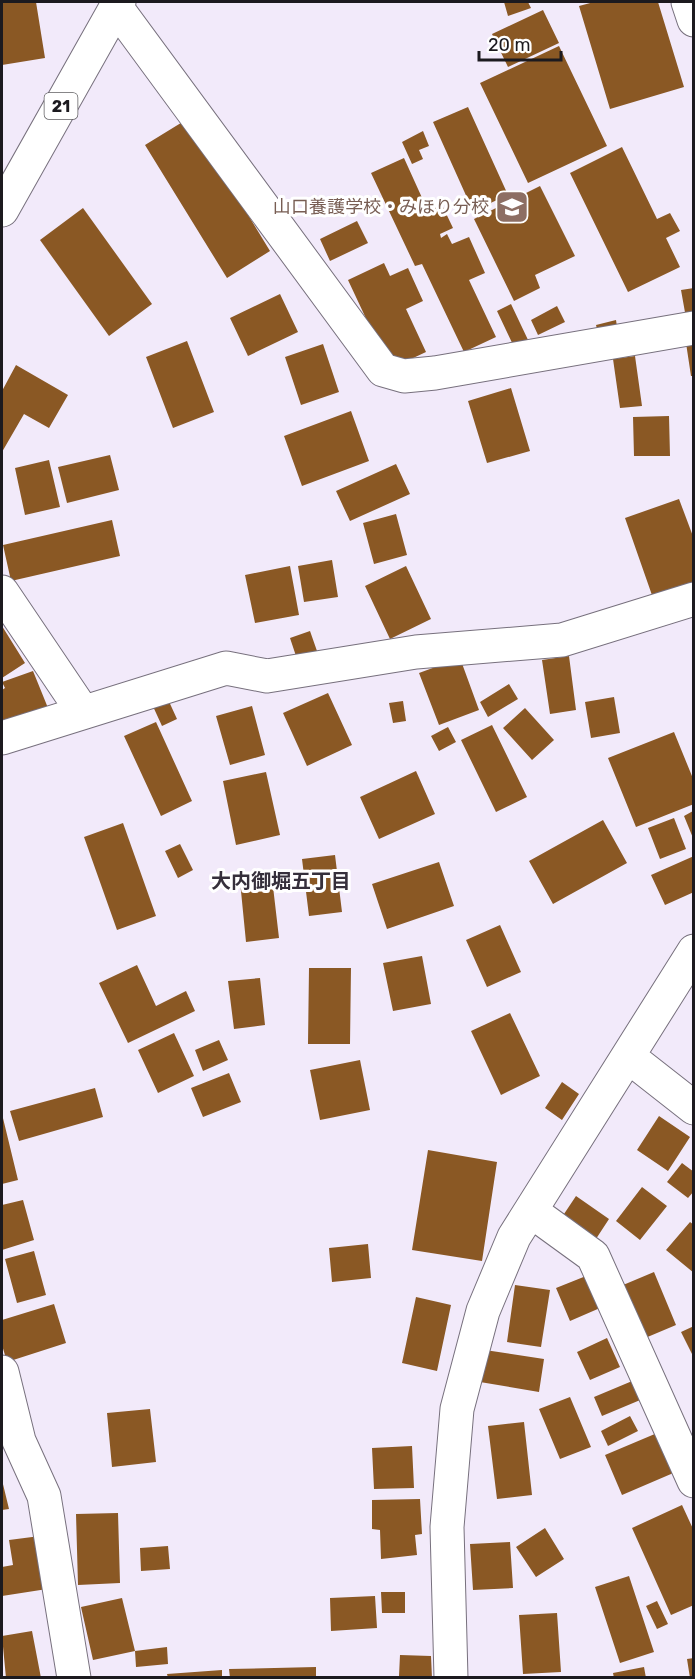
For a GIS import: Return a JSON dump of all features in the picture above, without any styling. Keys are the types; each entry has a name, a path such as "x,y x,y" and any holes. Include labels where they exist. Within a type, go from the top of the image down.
{"street":[{"name":"21","path":"2,210 118,4"},
{"path":"118,4 384,370 404,376 435,373 693,328"},
{"path":"2,592 83,712"},
{"path":"2,738 226,668 267,676 416,652 562,640 693,599"},
{"path":"451,1677 447,1527 457,1409 483,1311 514,1237 629,1057 693,951"},
{"path":"629,1057 693,1108"},
{"path":"531,1211 593,1256 693,1481"},
{"path":"2,1372 19,1441 44,1496 74,1677"}],"building":[{"path":"2,2 36,2 45,58 2,65"},
{"path":"504,2 528,2 531,8 508,16"},
{"path":"594,2 658,2 684,87 610,109 579,6"},
{"path":"543,10 559,43 508,67 492,34"},
{"path":"559,46 607,146 528,183 480,83"},
{"path":"468,107 508,195 473,211 433,122"},
{"path":"189,118 270,251 227,278 145,145"},
{"path":"423,131 429,146 419,150 423,159 412,164 402,142"},
{"path":"622,147 657,219 670,213 680,231 666,238 680,267 628,292 570,173"},
{"path":"404,158 428,211 442,205 453,228 440,234 441,238 447,234 452,244 469,237 485,273 469,280 496,337 464,352 422,264 415,266 371,173"},
{"path":"540,186 575,256 535,275 540,288 514,301 474,219"},
{"path":"83,208 152,304 109,336 40,240"},
{"path":"357,221 368,243 330,261 320,239"},
{"path":"384,263 390,276 408,268 423,301 406,309 426,352 396,366 385,359 348,280"},
{"path":"694,288 694,317 686,318 681,290"},
{"path":"280,294 298,332 248,356 230,318"},
{"path":"511,304 529,342 515,349 497,311"},
{"path":"557,306 565,322 538,335 531,320"},
{"path":"616,320 618,333 599,337 596,325"},
{"path":"187,341 214,412 173,428 146,357"},
{"path":"694,342 694,376 691,376 686,343"},
{"path":"323,344 339,392 301,405 285,357"},
{"path":"635,356 642,406 620,408 613,359"},
{"path":"16,365 68,395 49,428 24,414 2,452 2,391"},
{"path":"511,388 530,451 487,463 468,401"},
{"path":"351,411 369,461 302,486 284,436"},
{"path":"669,416 670,456 634,456 633,417"},
{"path":"110,455 119,490 67,503 58,467"},
{"path":"49,460 60,507 25,515 15,468"},
{"path":"396,464 410,494 350,521 336,491"},
{"path":"679,499 694,539 694,584 653,598 625,518"},
{"path":"396,514 407,555 374,564 363,523"},
{"path":"112,520 120,556 11,581 3,545"},
{"path":"332,560 338,597 304,602 298,566"},
{"path":"290,566 299,615 255,623 245,575"},
{"path":"406,566 431,619 390,639 365,586"},
{"path":"2,626 25,663 2,678"},
{"path":"310,631 317,651 297,659 290,638"},
{"path":"569,656 576,710 550,714 542,660"},
{"path":"460,658 479,710 439,725 419,673"},
{"path":"33,671 48,708 2,726 2,690 5,688 2,682"},
{"path":"509,684 518,699 488,717 480,702"},
{"path":"328,693 352,745 307,766 283,713"},
{"path":"166,695 177,719 162,726 151,702"},
{"path":"614,697 620,733 591,738 585,702"},
{"path":"403,701 406,721 393,723 389,703"},
{"path":"252,706 265,755 230,765 216,716"},
{"path":"525,708 554,740 532,760 503,728"},
{"path":"156,722 192,801 161,816 124,736"},
{"path":"492,725 527,797 496,812 461,740"},
{"path":"448,727 456,742 439,751 431,736"},
{"path":"674,732 694,781 694,804 636,827 608,758"},
{"path":"416,771 435,814 379,839 360,797"},
{"path":"266,772 280,835 236,845 223,781"},
{"path":"693,811 693,838 684,816"},
{"path":"674,818 686,849 660,859 648,828"},
{"path":"603,820 627,863 553,904 529,861"},
{"path":"123,823 156,916 117,930 84,837"},
{"path":"180,844 193,870 178,878 165,851"},
{"path":"335,855 342,912 309,916 302,859"},
{"path":"694,856 694,892 665,905 651,875"},
{"path":"439,862 454,906 387,929 372,884"},
{"path":"272,878 279,938 246,942 240,881"},
{"path":"500,925 521,972 487,987 466,940"},
{"path":"422,956 431,1004 393,1011 383,963"},
{"path":"137,965 156,1006 186,991 195,1011 128,1043 99,983"},
{"path":"309,968 351,968 350,1044 308,1044"},
{"path":"260,978 265,1025 234,1029 228,981"},
{"path":"510,1013 540,1076 501,1095 471,1031"},
{"path":"174,1033 194,1076 158,1093 138,1050"},
{"path":"219,1040 228,1060 203,1071 195,1050"},
{"path":"360,1060 370,1110 320,1120 310,1070"},
{"path":"229,1073 241,1102 203,1117 191,1088"},
{"path":"562,1082 579,1094 562,1120 545,1108"},
{"path":"95,1088 103,1117 19,1141 10,1111"},
{"path":"2,1114 18,1180 2,1184"},
{"path":"659,1116 690,1137 668,1171 637,1150"},
{"path":"428,1150 497,1162 482,1261 412,1250"},
{"path":"682,1163 694,1172 694,1191 688,1198 667,1182"},
{"path":"642,1187 667,1206 640,1240 616,1221"},
{"path":"576,1196 609,1219 592,1245 558,1223"},
{"path":"23,1200 34,1240 2,1250 2,1205"},
{"path":"690,1222 694,1225 694,1273 666,1250"},
{"path":"368,1244 371,1278 332,1282 329,1248"},
{"path":"34,1251 46,1295 17,1303 5,1259"},
{"path":"654,1272 676,1325 638,1341 616,1288"},
{"path":"586,1276 600,1308 570,1321 556,1288"},
{"path":"515,1285 550,1290 541,1347 507,1342"},
{"path":"416,1297 451,1305 437,1371 402,1363"},
{"path":"54,1304 66,1343 7,1362 2,1345 2,1320"},
{"path":"694,1326 694,1358 681,1332"},
{"path":"607,1338 620,1367 590,1380 577,1352"},
{"path":"485,1350 544,1359 539,1392 480,1382"},
{"path":"637,1379 645,1398 602,1416 594,1397"},
{"path":"570,1397 591,1447 560,1459 539,1409"},
{"path":"150,1409 156,1462 112,1467 107,1413"},
{"path":"630,1416 638,1431 608,1446 601,1431"},
{"path":"524,1422 532,1495 497,1499 488,1426"},
{"path":"669,1428 685,1468 622,1495 605,1455"},
{"path":"412,1446 414,1488 374,1489 372,1448"},
{"path":"2,1480 9,1509 2,1510"},
{"path":"420,1499 422,1534 415,1535 417,1555 381,1559 380,1530 372,1529 372,1500"},
{"path":"682,1505 694,1531 694,1605 671,1615 632,1528"},
{"path":"118,1513 120,1583 78,1585 76,1514"},
{"path":"545,1528 564,1559 536,1577 516,1547"},
{"path":"40,1536 47,1589 2,1596 2,1567 13,1565 9,1540"},
{"path":"510,1542 513,1588 473,1590 470,1544"},
{"path":"168,1546 170,1569 141,1571 140,1548"},
{"path":"629,1576 654,1652 620,1663 595,1587"},
{"path":"381,1592 405,1592 405,1613 382,1613"},
{"path":"375,1596 377,1628 331,1631 330,1598"},
{"path":"122,1598 135,1651 93,1660 81,1607"},
{"path":"657,1601 668,1624 657,1629 646,1606"},
{"path":"557,1613 561,1672 523,1674 519,1615"},
{"path":"32,1631 41,1678 6,1678 2,1636"},
{"path":"167,1647 168,1664 136,1667 135,1651"},
{"path":"400,1655 431,1656 432,1678 399,1676"},
{"path":"694,1658 694,1678 690,1678 687,1659"},
{"path":"316,1667 316,1678 230,1678 229,1669"},
{"path":"644,1667 646,1678 614,1678 613,1673"},
{"path":"222,1670 222,1678 168,1678 167,1674"}],"place":[{"name":"山口養護学校・みほり分校","path":"512,207"}],"district":[{"name":"大内御堀五丁目","path":"281,881"}]}
